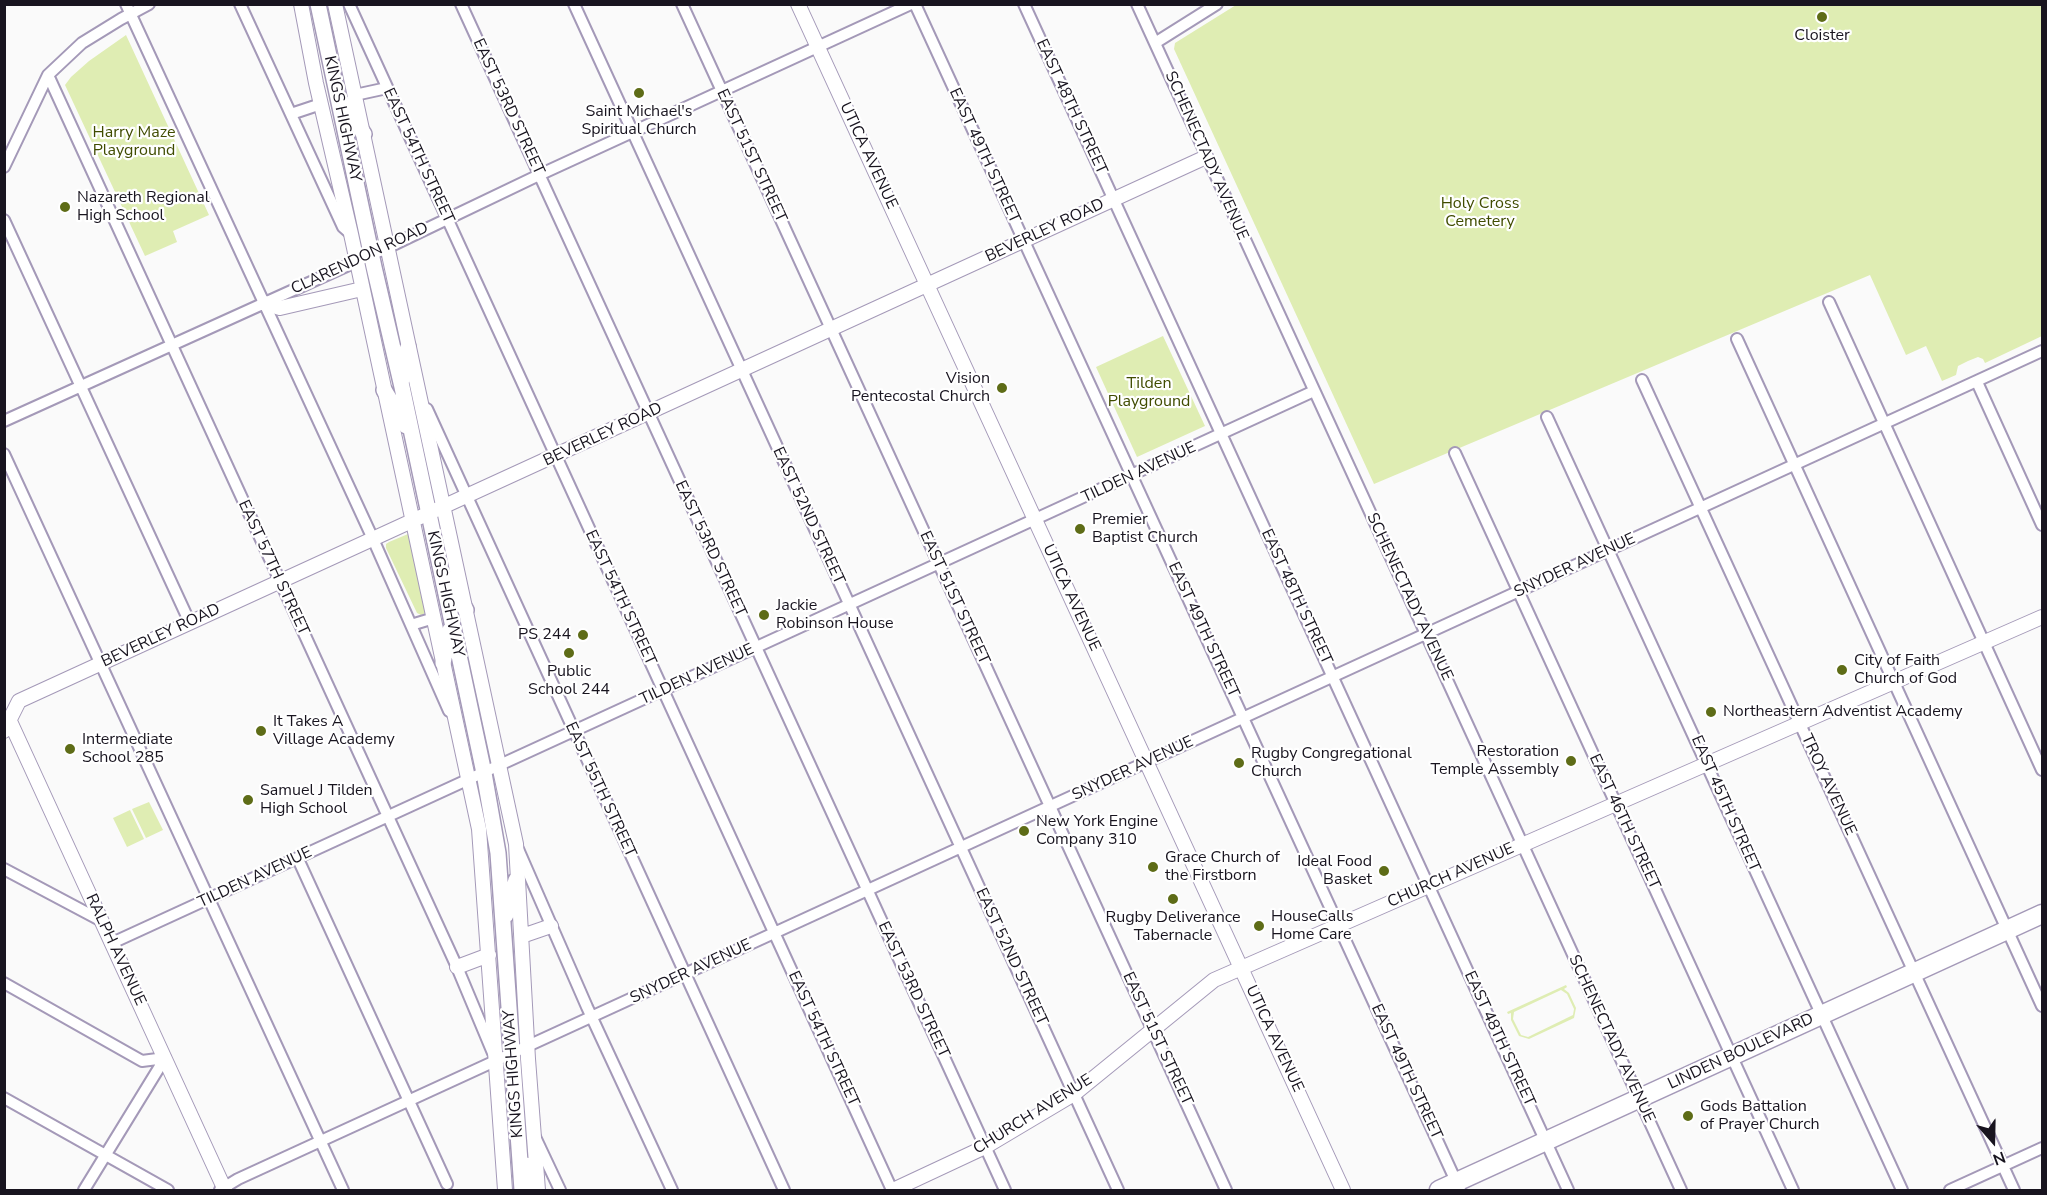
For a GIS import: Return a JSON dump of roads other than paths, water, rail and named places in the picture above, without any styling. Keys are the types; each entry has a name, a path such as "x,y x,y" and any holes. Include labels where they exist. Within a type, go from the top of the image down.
{"highway":[{"name":"LINDEN BOULEVARD","path":"1439,1191 1458,1187 1545,1142 2043,914"}],"main road":[{"name":"KINGS HIGHWAY","path":"318,4 337,95 364,258 402,387 498,853 518,1142 524,1190"},
{"path":"337,95 364,134"},
{"path":"402,387 408,347"},
{"path":"384,390 412,435"},
{"path":"439,565 466,610"},
{"path":"443,663 452,624"},
{"path":"503,924 516,880"}],"street":[{"path":"4,167 48,75 82,43 129,9 150,4"},
{"path":"240,4 343,227 351,234"},
{"name":"KINGS HIGHWAY","path":"301,4 351,234 364,258 362,289 481,838 506,1191"},
{"name":"KINGS HIGHWAY","path":"335,4 516,844 516,880 522,936 527,1047 538,1191"},
{"name":"EAST 54TH STREET","path":"349,4 893,1191"},
{"name":"EAST 53RD STREET","path":"461,4 1005,1191"},
{"name":"EAST 52ND STREET","path":"573,4 1118,1191"},
{"name":"EAST 51ST STREET","path":"682,4 1226,1191"},
{"name":"UTICA AVENUE","path":"798,4 1343,1191"},
{"name":"CLARENDON ROAD","path":"4,421 388,247 539,175 913,4"},
{"name":"EAST 49TH STREET","path":"913,4 1244,718 1458,1187"},
{"name":"EAST 48TH STREET","path":"1024,4 1568,1191"},
{"name":"SCHENECTADY AVENUE","path":"1137,4 1681,1191"},
{"path":"1155,43 1216,4"},
{"path":"129,9 373,539 458,730"},
{"name":"EAST 57TH STREET","path":"48,75 457,967 496,1062"},
{"name":"KINGS HIGHWAY","path":"356,95 387,88"},
{"name":"KINGS HIGHWAY","path":"291,114 321,104"},
{"name":"BEVERLEY ROAD","path":"6,720 19,702 1206,157"},
{"path":"4,220 190,623"},
{"path":"264,303 280,308 362,289"},
{"path":"1829,302 2043,770"},
{"path":"1737,339 2043,1006"},
{"name":"SNYDER AVENUE","path":"223,1190 238,1179 2043,351"},
{"name":"TROY AVENUE","path":"1642,380 2014,1191"},
{"path":"1977,382 2043,525"},
{"name":"EAST 55TH STREET","path":"418,389 784,1191"},
{"name":"TILDEN AVENUE","path":"112,943 1314,391"},
{"name":"EAST 45TH STREET","path":"1546,417 1902,1191"},
{"name":"EAST 46TH STREET","path":"1455,453 1793,1191"},
{"path":"4,454 343,1191"},
{"name":"CHURCH AVENUE","path":"893,1191 985,1147 1074,1094 1214,980 2043,617"},
{"path":"411,626 434,618"},
{"name":"RALPH AVENUE","path":"6,720 102,921 223,1190"},
{"path":"516,844 592,1018 672,1191"},
{"path":"298,859 447,1184"},
{"path":"4,869 102,921"},
{"path":"522,936 551,926"},
{"path":"457,967 489,955"},
{"path":"4,983 142,1061 165,1058"},
{"path":"84,1191 104,1154 165,1058"},
{"path":"4,1098 168,1191"},
{"path":"534,1135 561,1191"},
{"path":"1950,1191 2043,1148"}],"place":[{"name":"Cloister","path":"1822,17"},
{"name":"Saint Michael's Spiritual Church","path":"639,93"},
{"name":"Nazareth Regional High School","path":"65,207"},
{"name":"Vision Pentecostal Church","path":"1002,388"},
{"name":"Premier Baptist Church","path":"1080,529"},
{"name":"Jackie Robinson House","path":"764,615"},
{"name":"PS 244","path":"583,635"},
{"name":"Public School 244","path":"569,653"},
{"name":"City of Faith Church of God","path":"1842,670"},
{"name":"Northeastern Adventist Academy","path":"1711,712"},
{"name":"It Takes A Village Academy","path":"261,731"},
{"name":"Intermediate School 285","path":"70,749"},
{"name":"Restoration Temple Assembly","path":"1571,761"},
{"name":"Rugby Congregational Church","path":"1239,763"},
{"name":"Samuel J Tilden High School","path":"248,800"},
{"name":"New York Engine Company 310","path":"1024,831"},
{"name":"Grace Church of the Firstborn","path":"1153,867"},
{"name":"Ideal Food Basket","path":"1384,871"},
{"name":"Rugby Deliverance Tabernacle","path":"1173,899"},
{"name":"HouseCalls Home Care","path":"1259,926"},
{"name":"Gods Battalion of Prayer Church","path":"1688,1116"}],"park label":[{"name":"Harry Maze Playground","path":"134,142"},
{"name":"Holy Cross Cemetery","path":"1480,213"},
{"name":"Tilden Playground","path":"1149,393"}]}
